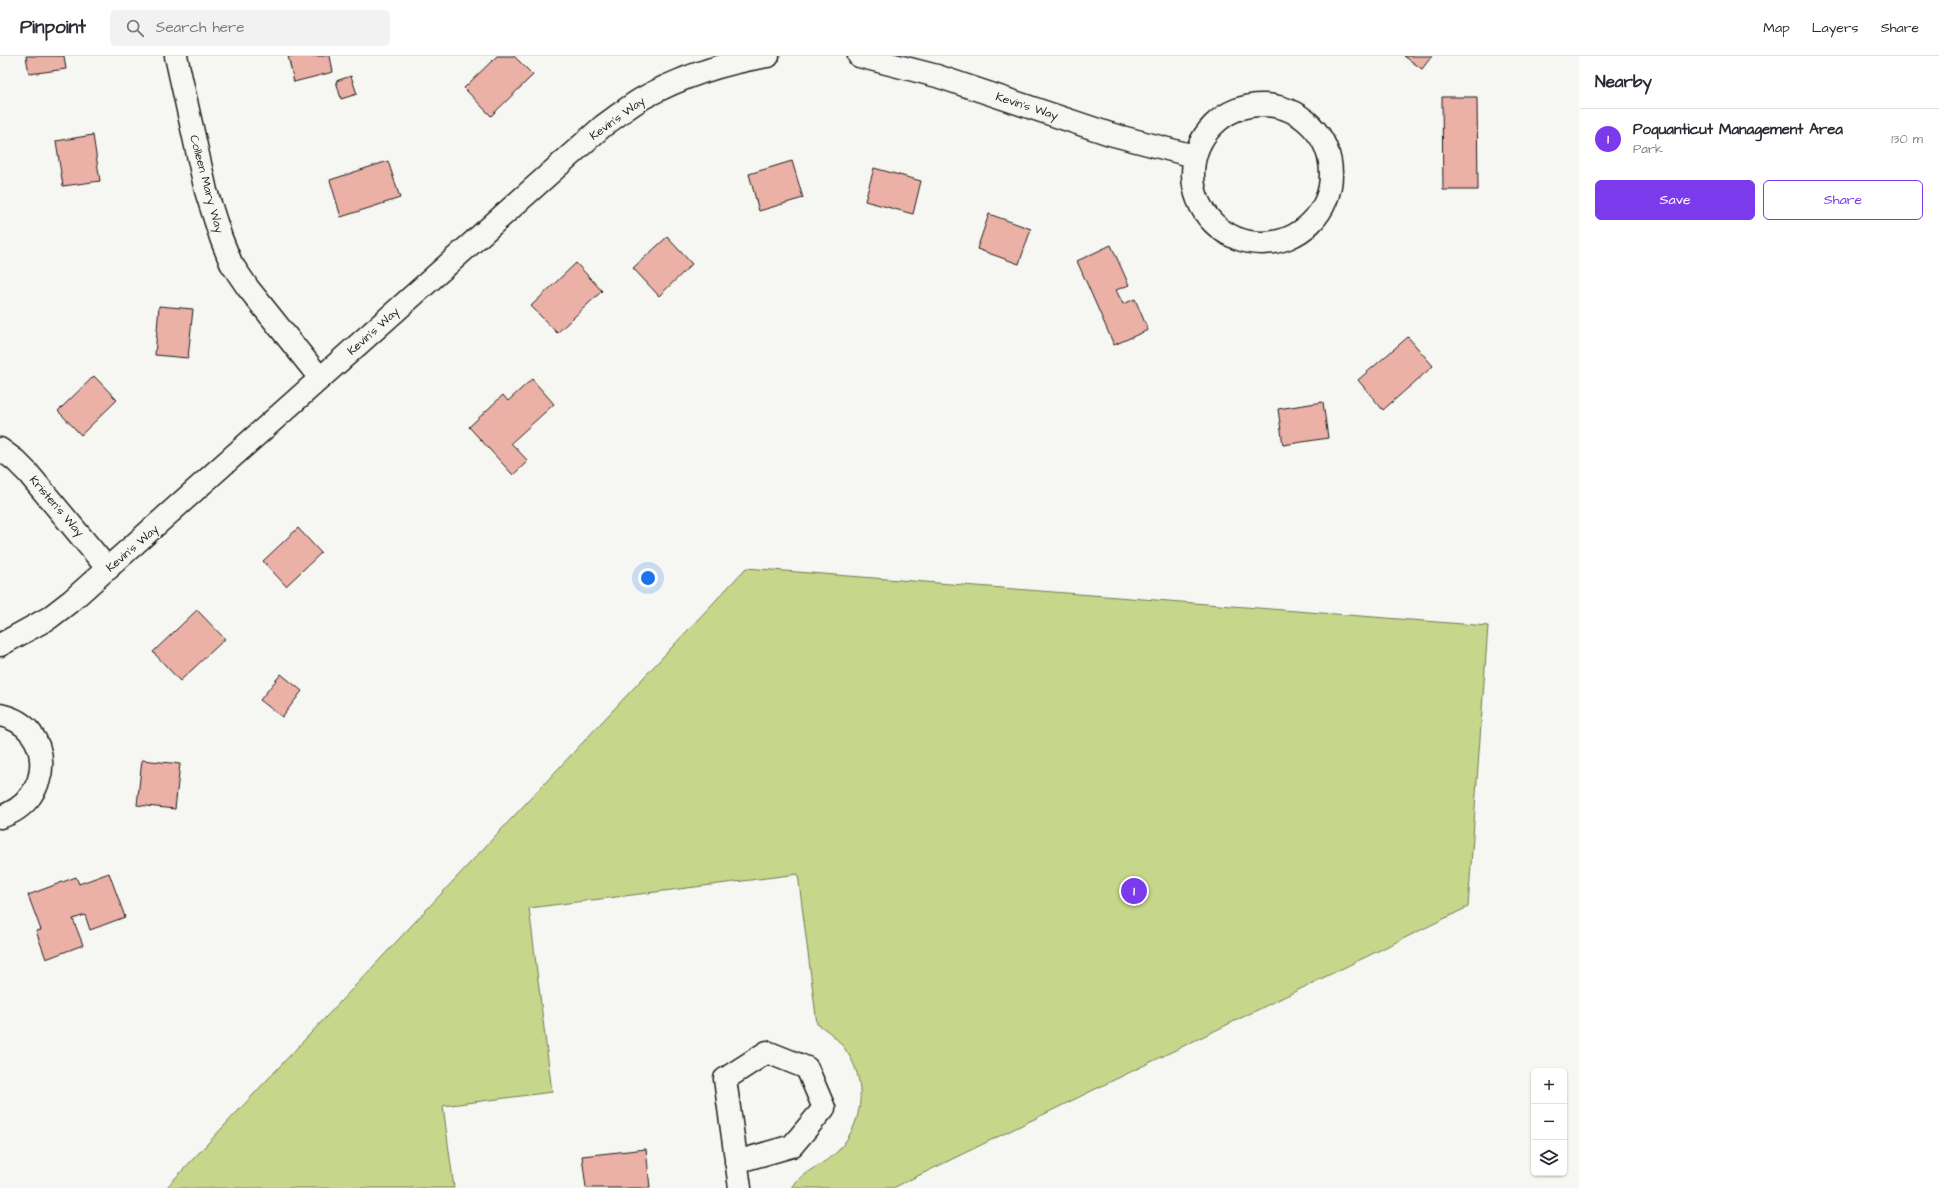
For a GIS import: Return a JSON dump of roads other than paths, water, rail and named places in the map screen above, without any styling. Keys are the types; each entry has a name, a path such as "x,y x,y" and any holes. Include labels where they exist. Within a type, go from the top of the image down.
{"street":[{"name":"Colleen Mary Way","path":"176,56 206,190 221,238 231,263 253,294 320,378"},
{"name":"Kevin's Way","path":"0,645 49,618 108,569 603,126 642,99 692,74 736,61 768,56"},
{"name":"Kevin's Way","path":"859,56 937,76 1110,134 1194,156"},
{"path":"1264,104 1287,109 1307,121 1312,126 1322,138 1330,160 1331,182 1324,204 1312,223 1294,236 1272,243 1249,243 1228,235 1210,221 1198,202 1192,179 1194,156 1204,135 1220,118 1241,108 1264,104"},
{"name":"Kristen's Way","path":"0,449 15,460 28,473 108,569"},
{"path":"0,715 8,717 23,726 34,739 41,755 41,772 36,789 26,803 12,813 0,817"},
{"path":"736,1162 792,1146 824,1108 808,1068 767,1052 725,1079 736,1162 740,1188"}],"place":[{"name":"Poquanticut Management Area","path":"1134,891"}]}
